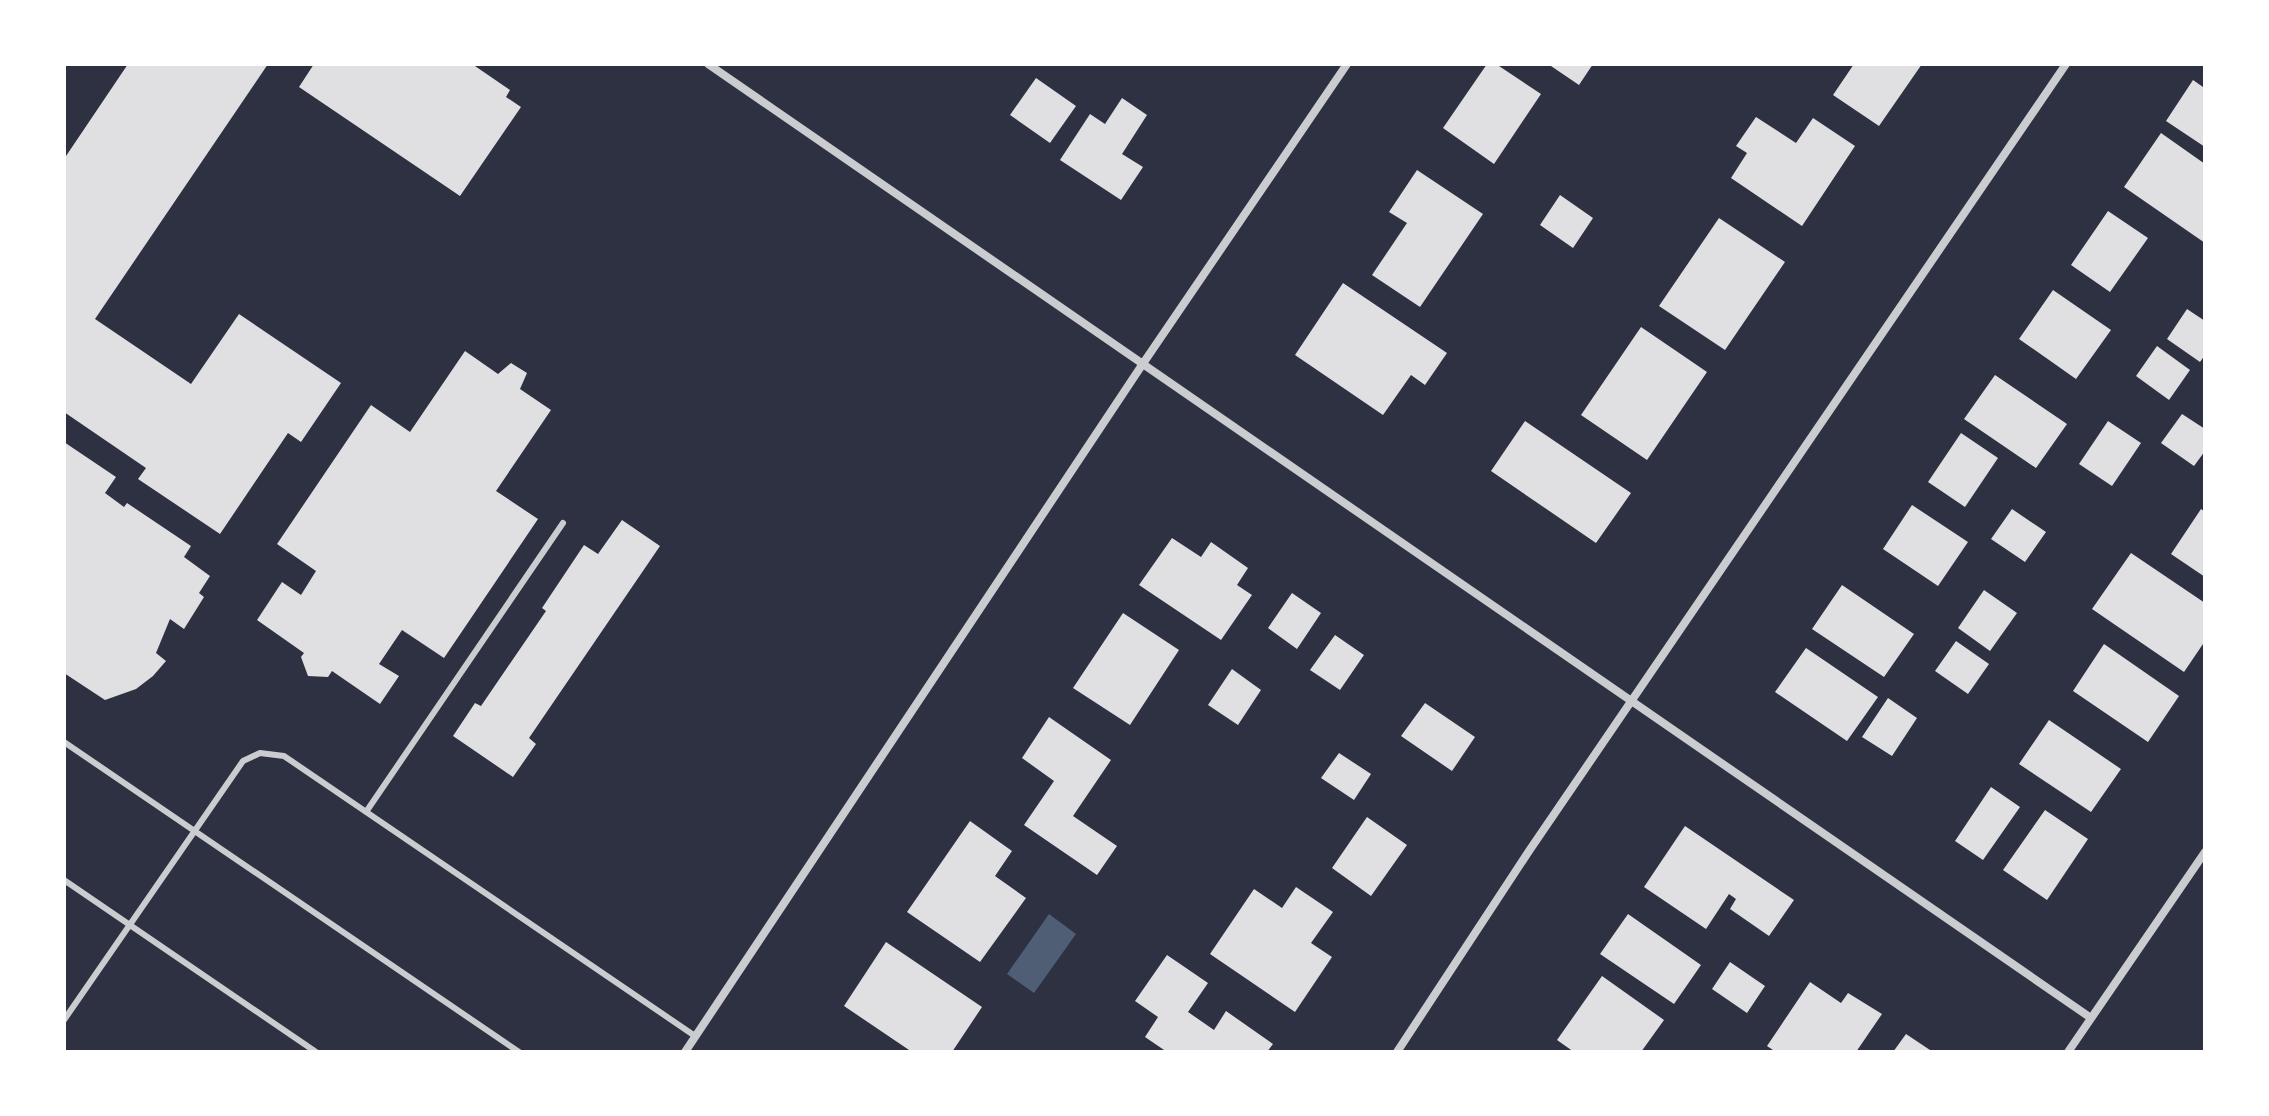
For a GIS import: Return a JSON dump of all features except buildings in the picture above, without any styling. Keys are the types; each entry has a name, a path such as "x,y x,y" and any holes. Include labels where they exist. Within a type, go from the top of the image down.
{"street":[{"path":"708,64 2091,1018"},
{"path":"685,1052 1142,365 1347,64"},
{"path":"1397,1052 2066,64"},
{"path":"2068,1052 2205,852"}],"lane":[{"path":"366,812 563,523"},
{"path":"64,742 519,1052"},
{"path":"64,1020 243,761 260,753 284,756 695,1036"},
{"path":"64,880 316,1052"}],"water":[{"path":"1049,914 1076,934 1034,993 1007,974"}]}
